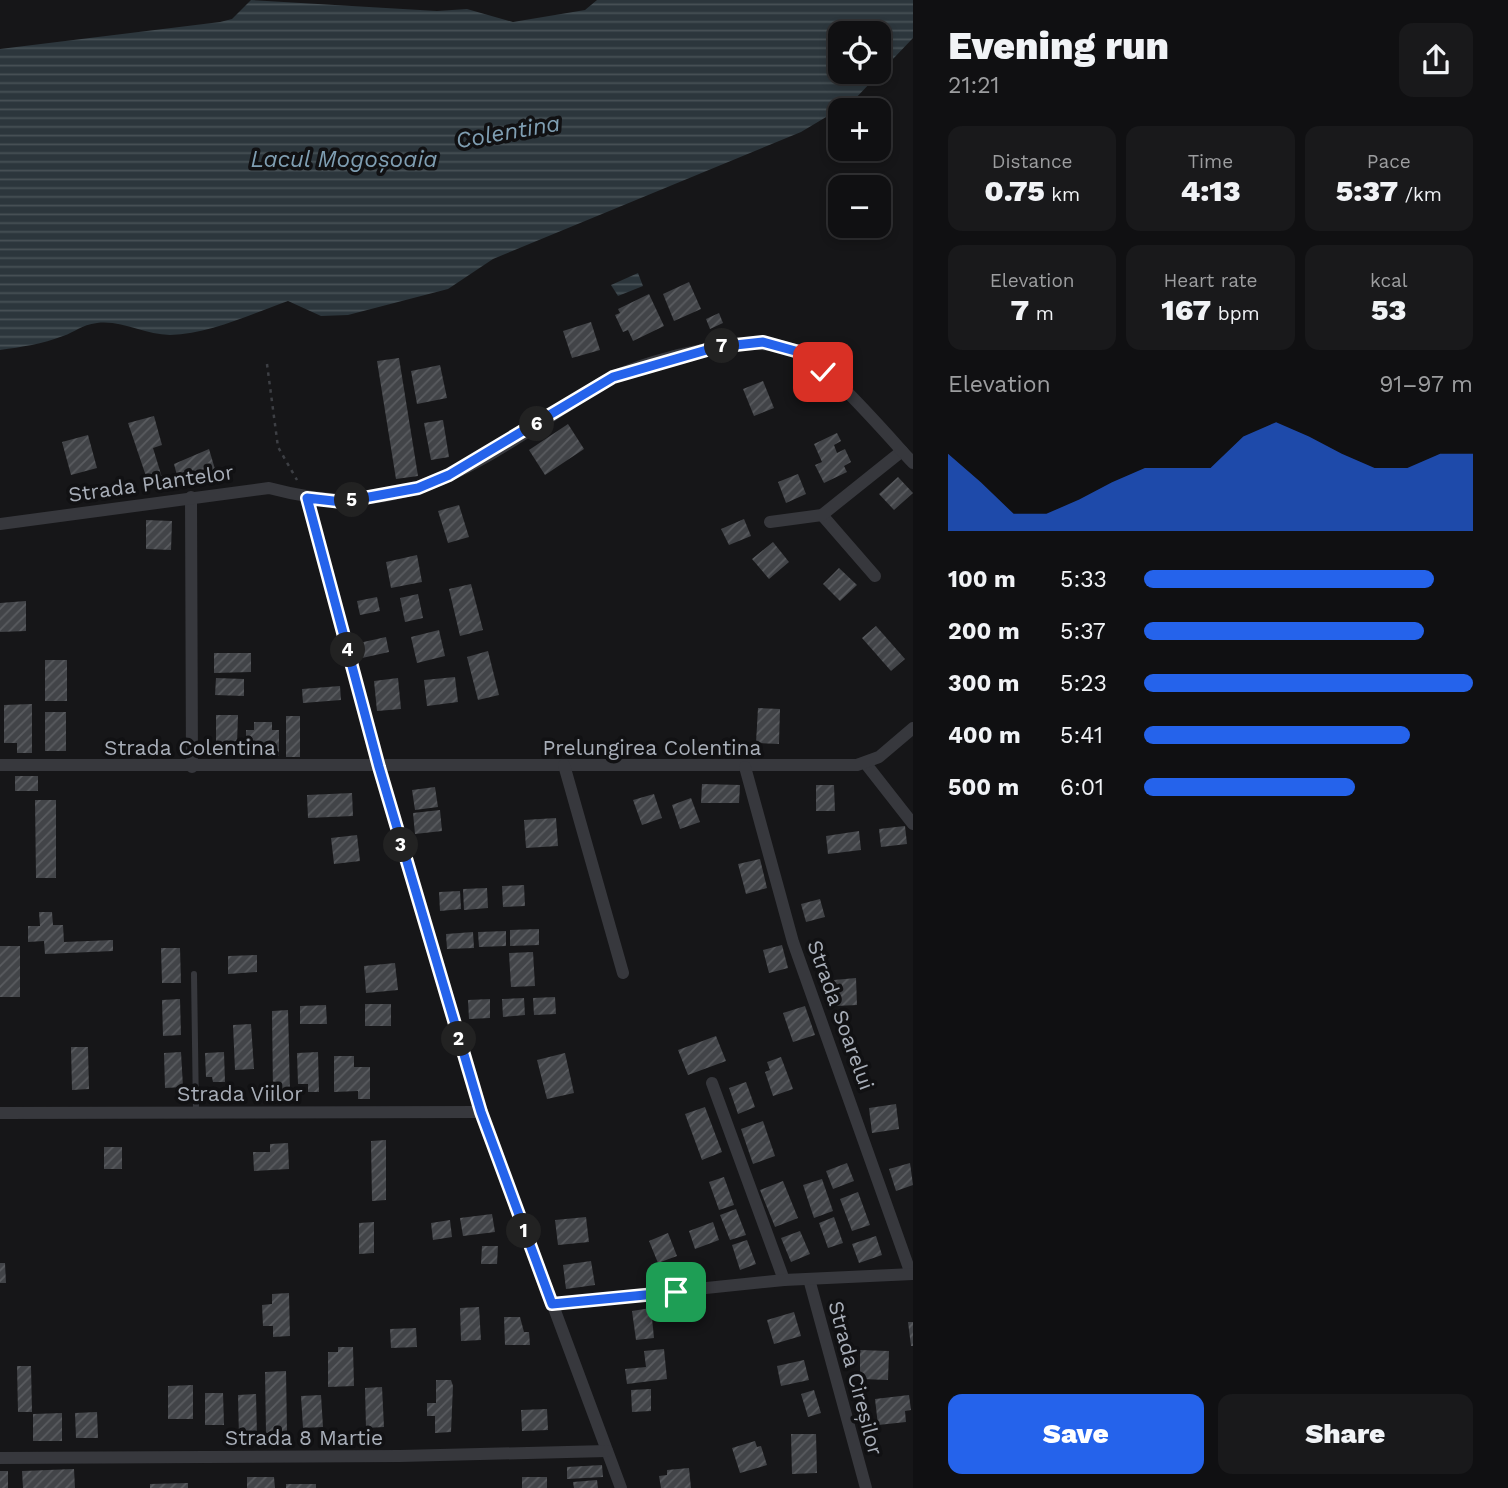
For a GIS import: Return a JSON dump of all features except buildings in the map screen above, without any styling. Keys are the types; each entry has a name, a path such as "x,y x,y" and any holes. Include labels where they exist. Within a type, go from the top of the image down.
{"street":[{"name":"Strada Plantelor","path":"0,524 269,488 307,498 342,502 418,488 449,475 613,377 717,347 763,342 799,352 823,372 913,463"},
{"path":"770,522 822,516 902,451"},
{"path":"191,497 192,767"},
{"path":"307,498 379,767 481,1112 621,1488"},
{"path":"822,516 875,576"},
{"path":"913,728 879,757 866,764 913,824"},
{"name":"Prelungirea Colentina","path":"379,767 745,767 866,764"},
{"name":"Strada Colentina","path":"0,765 379,767"},
{"path":"564,765 623,973"},
{"name":"Strada Soarelui","path":"745,767 793,942 912,1274"},
{"path":"712,1083 784,1280"},
{"name":"Strada Viilor","path":"0,1113 481,1112"},
{"path":"552,1304 784,1280 912,1274"},
{"name":"Strada Cireșilor","path":"809,1279 866,1488"},
{"name":"Strada 8 Martie","path":"0,1458 400,1456 607,1451"}],"lane":[{"path":"194,974 196,1112"}],"path":[{"path":"267,365 278,447 307,498"}],"water":[{"name":"Lacul Mogoșoaia","path":"251,0 437,11 467,9 513,22 585,10 597,0 913,0 913,38 891,61 891,21 828,21 828,84 869,84 856,98 828,98 828,116 801,132 493,259 448,289 348,315 321,316 288,301 230,322 185,334 161,334 116,324 97,323 47,341 0,350 0,49 232,19"},
{"path":"638,273 643,286 618,296 611,285"}],"route":[{"path":"676,1292 552,1304 481,1112 379,767 307,498 342,502 418,488 449,475 552,416 613,377 717,347 763,342 799,352 823,372"}],"water label":[{"name":"Colentina","path":"508,132"}]}
